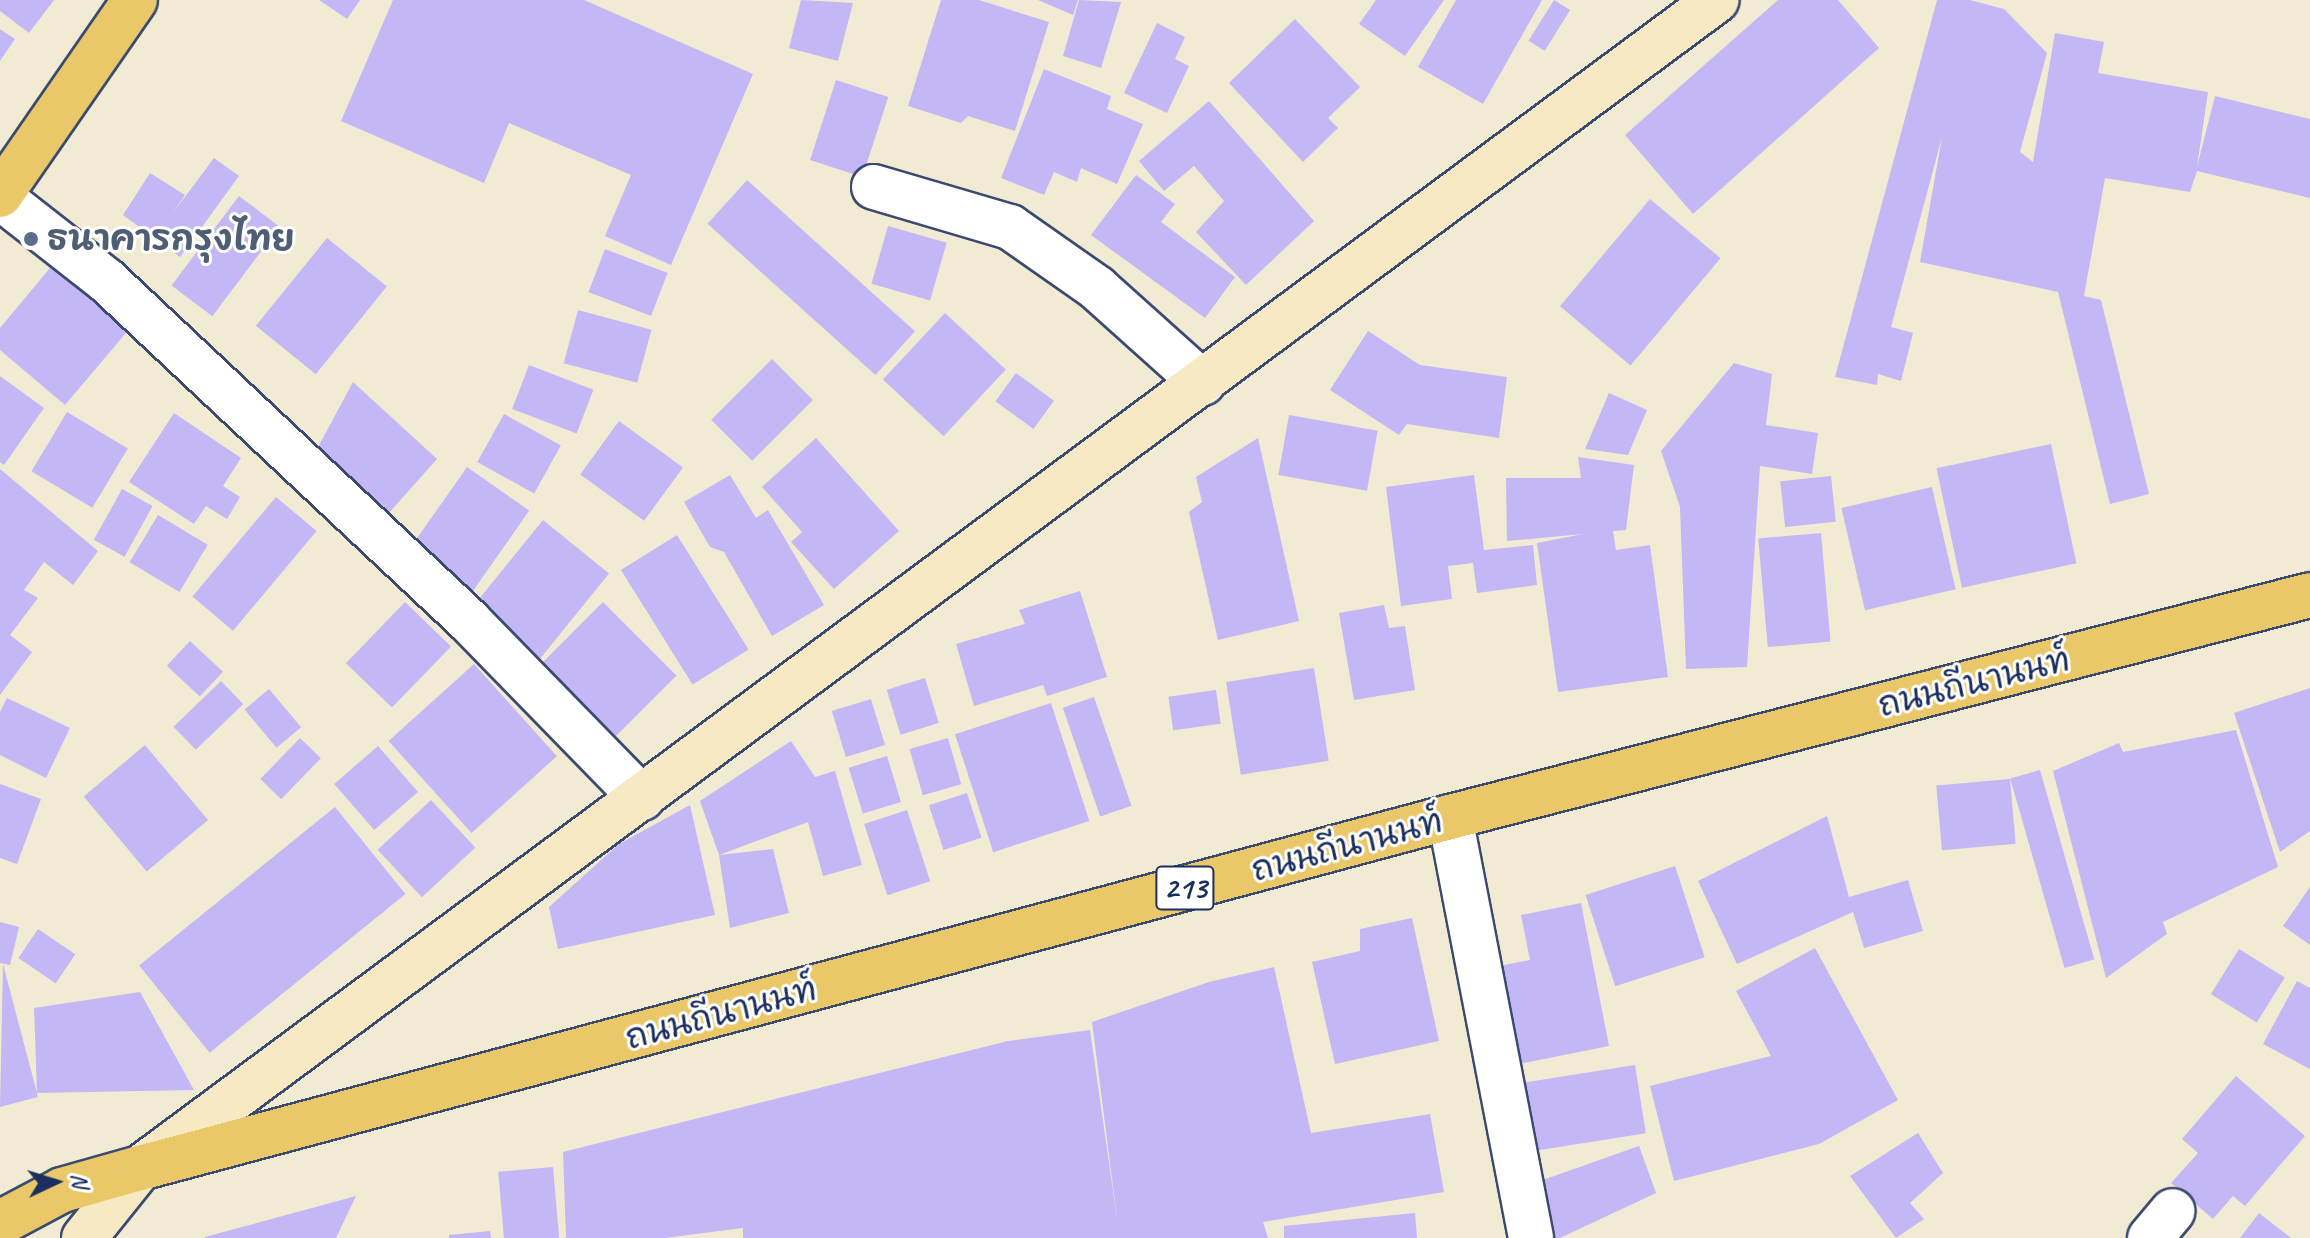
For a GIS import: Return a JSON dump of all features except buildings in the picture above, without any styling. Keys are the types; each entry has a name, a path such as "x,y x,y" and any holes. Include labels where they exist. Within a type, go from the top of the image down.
{"main road":[{"path":"0,196 135,0"},
{"name":"ถนนถีนานนท์","path":"0,1223 62,1190 140,1168 1450,817 2310,595"},
{"name":"ถนนถีนานนท์","path":"0,1188 62,1190"}],"street":[{"path":"84,1238 140,1168 1203,383 1697,5"},
{"path":"874,187 1010,227 1097,288 1203,383"},
{"path":"0,196 106,280 470,622 642,798"},
{"path":"1450,817 1531,1238"}],"place":[{"name":"ธนาคารกรุงไทย","path":"31,239"}]}
